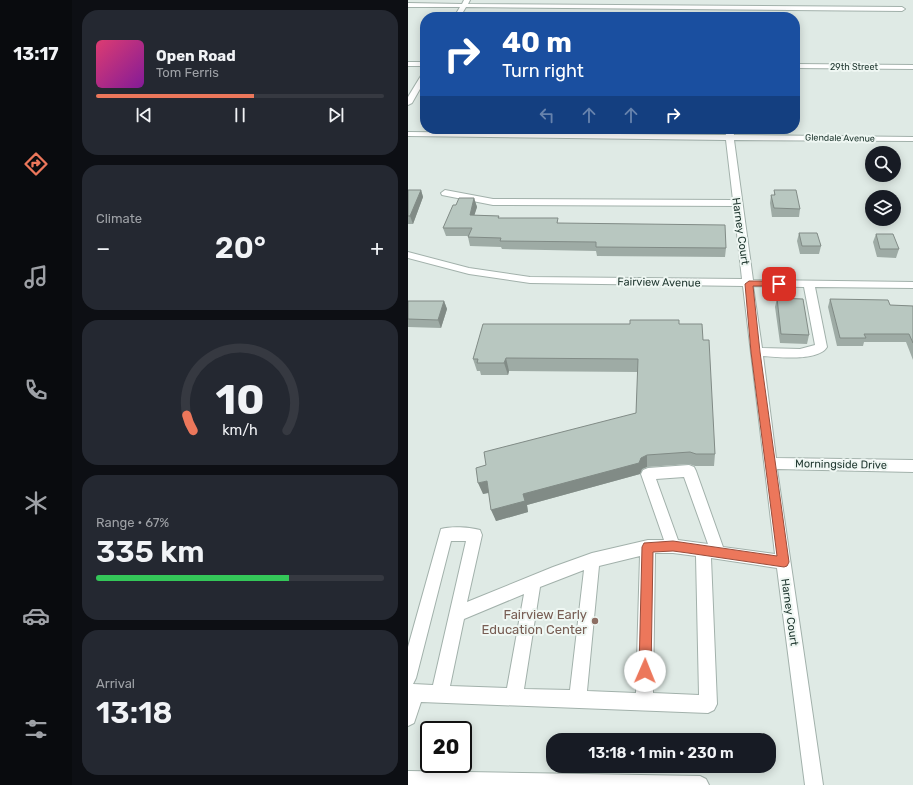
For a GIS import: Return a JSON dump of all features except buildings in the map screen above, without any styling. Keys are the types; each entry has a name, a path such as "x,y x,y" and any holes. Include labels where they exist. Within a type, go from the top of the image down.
{"street":[{"path":"714,0 715,10"},
{"path":"460,12 465,3"},
{"path":"408,5 465,3 715,10 902,9"},
{"path":"408,64 420,64"},
{"name":"29th Street","path":"800,66 913,67"},
{"path":"408,103 420,83"},
{"name":"Glendale Avenue","path":"408,134 420,134"},
{"name":"Harney Court","path":"730,134 770,463 814,785"},
{"name":"Glendale Avenue","path":"760,134 913,139"},
{"path":"445,193 493,202 738,204"},
{"name":"Fairview Avenue","path":"408,255 468,272 525,280 913,285"},
{"path":"756,352 808,352 817,351 821,347 809,284"},
{"name":"Morningside Drive","path":"770,463 913,466"},
{"path":"410,688 440,694 708,704 710,551 689,471 648,474 673,546"},
{"path":"408,717 410,688 446,534 475,535 440,694"},
{"path":"457,614 553,574 592,560 648,547 673,546 784,562"},
{"path":"644,702 648,547"},
{"path":"578,699 592,560"},
{"path":"514,696 533,583"},
{"path":"408,780 700,785"}],"place":[{"name":"Fairview Early Education Center","path":"595,621"}],"route":[{"path":"645,671 648,547 673,546 753,559 784,562 756,352 749,284 779,284"}]}
